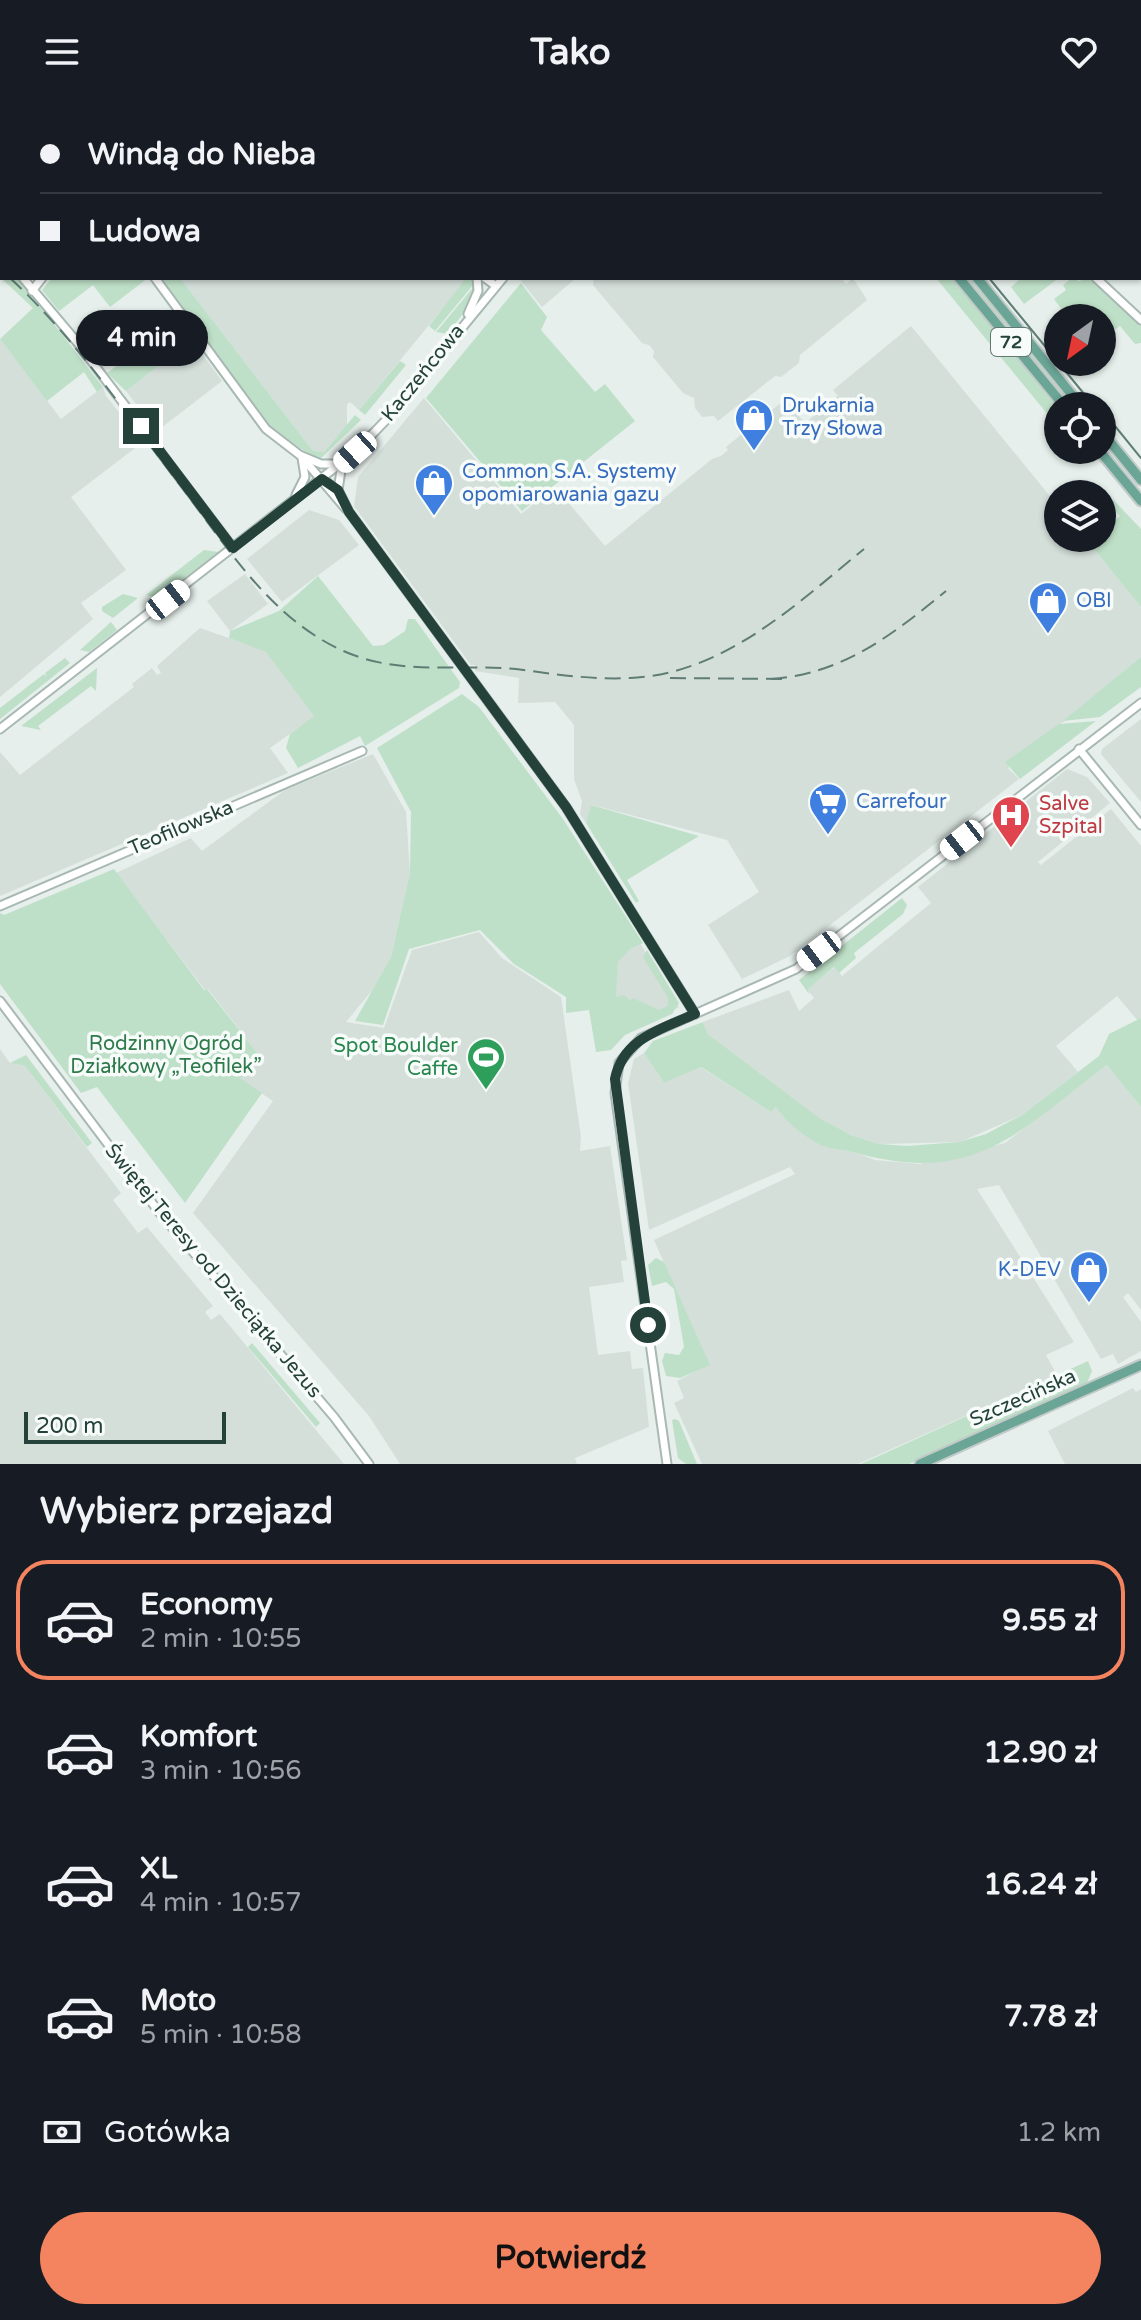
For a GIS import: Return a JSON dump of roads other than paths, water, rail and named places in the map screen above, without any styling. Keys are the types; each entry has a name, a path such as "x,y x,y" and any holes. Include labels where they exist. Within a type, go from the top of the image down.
{"main road":[{"name":"72","path":"961,280 1053,392"},
{"name":"72","path":"979,280 1070,392"},
{"path":"1116,449 1141,480"},
{"path":"1111,464 1141,501"},
{"name":"Szczecińska","path":"926,1463 1141,1365"}],"street":[{"path":"24,280 77,342 233,548"},
{"path":"32,291 40,280"},
{"path":"156,280 266,429 301,456 322,479 331,495 349,512"},
{"path":"465,321 478,291 477,280"},
{"path":"488,280 496,286"},
{"name":"Kaczeńcowa","path":"0,729 342,464 378,430 501,280"},
{"path":"1098,280 1141,320"},
{"path":"301,456 321,464 342,464 338,490"},
{"path":"293,500 305,477 301,456"},
{"path":"322,479 338,490 349,512 566,807 695,1014"},
{"path":"667,1464 615,1083 619,1063 633,1044 796,969 1141,703"},
{"path":"1079,749 1141,825"},
{"name":"Teofilowska","path":"0,906 362,751"},
{"name":"Świętej Teresy od Dzieciątka Jezus","path":"0,1001 159,1212 334,1417 369,1464"}],"tram line":[{"path":"991,280 1083,392"},
{"path":"1116,427 1141,458"}],"railway":[{"path":"12,280 80,353 259,587 304,628 330,645 359,657 398,665 516,669 601,678 664,674 697,664 756,633 864,549"},
{"path":"771,679 797,676 844,661 886,637 946,591"},
{"path":"670,678 782,679"}],"place":[{"name":"Drukarnia Trzy Słowa","path":"754,452"},
{"name":"Common S.A. Systemy opomiarowania gazu","path":"434,517"},
{"name":"OBI","path":"1048,635"},
{"name":"Carrefour","path":"828,836"},
{"name":"Salve Szpital","path":"1011,849"},
{"name":"Spot Boulder Caffe","path":"486,1091"},
{"name":"K-DEV","path":"1089,1304"}],"park label":[{"name":"Rodzinny Ogród Działkowy „Teofilek”","path":"166,1056"}]}
